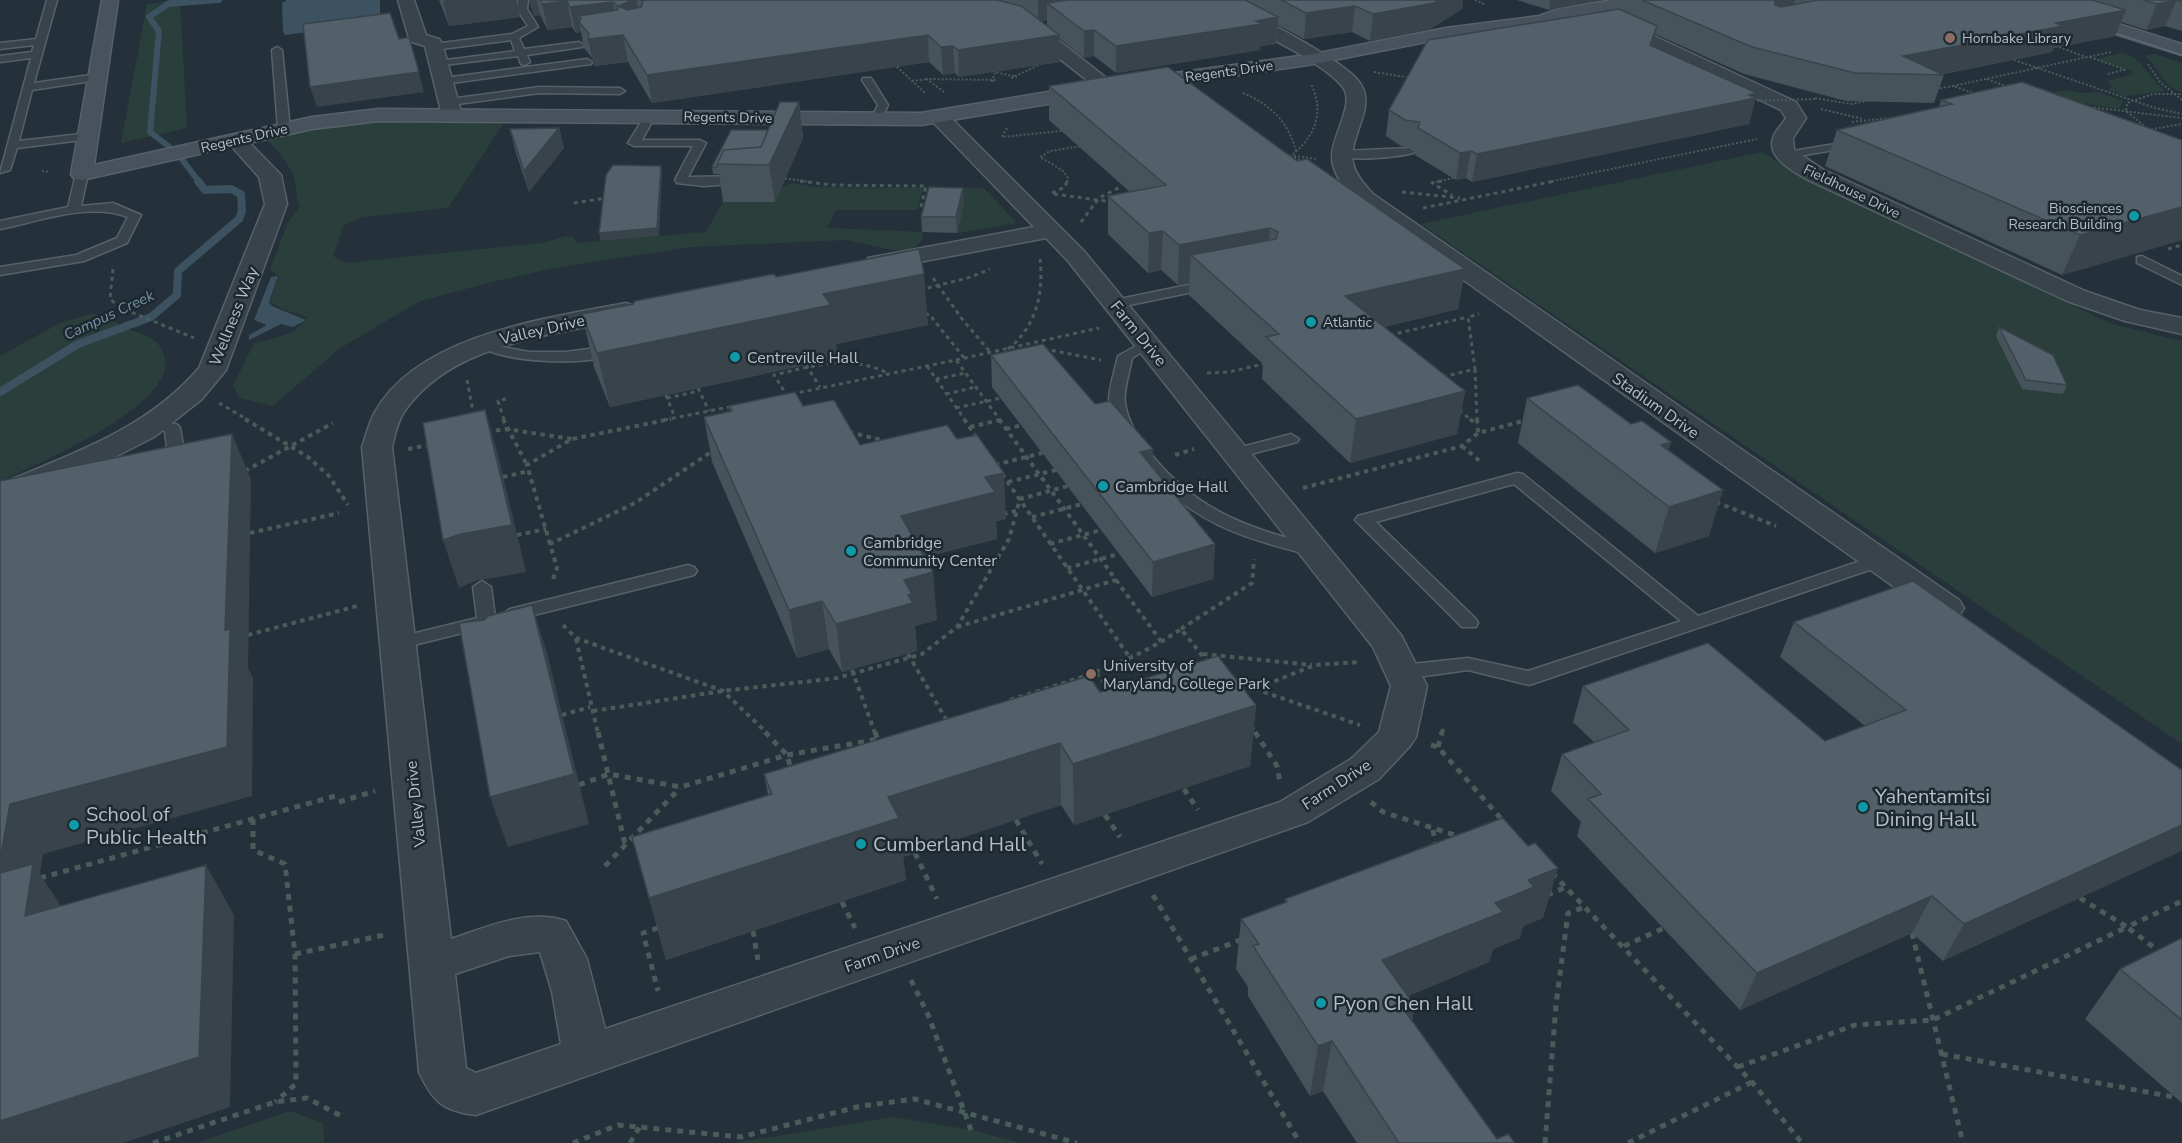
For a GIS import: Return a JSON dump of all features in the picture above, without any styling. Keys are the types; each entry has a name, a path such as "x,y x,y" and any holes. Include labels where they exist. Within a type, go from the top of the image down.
{"street":[{"path":"82,174 90,136 110,0"},
{"path":"406,0 431,53 451,109"},
{"path":"1215,0 1341,75 1355,93 1356,104 1341,153"},
{"name":"Regents Drive","path":"1550,19 1559,14 1644,0"},
{"path":"2026,0 2182,50"},
{"path":"960,4 992,17 1036,25 1109,88"},
{"name":"Fieldhouse Drive","path":"1585,10 1607,19 1703,70 1780,100 1795,112 1794,124 1782,139 1782,145 1787,155 1816,175 2076,296 2134,316 2182,326"},
{"name":"Regents Drive","path":"82,174 284,129 364,116 451,109 650,116 782,125 876,118 939,103 1109,88 1162,87 1446,33 1550,19 1607,19"},
{"name":"Farm Drive","path":"939,103 1065,229 1115,304 1314,551 1399,664"},
{"name":"Wellness Way","path":"0,495 119,443 154,424 181,406 199,389 212,370 276,204 270,175 236,140"},
{"name":"Stadium Drive","path":"1341,153 1343,170 1348,180 1365,199 1965,621"},
{"path":"849,268 1065,229"},
{"name":"Valley Drive","path":"587,1056 497,1089 476,1094 459,1092 448,1084 443,1072 378,440 387,415 421,378 442,364 484,343 527,331 650,306"},
{"path":"1397,736 1408,686 1399,664"},
{"name":"Farm Drive","path":"587,1056 1294,812 1365,769 1397,736"},
{"path":"432,963 509,938 551,933 559,943 567,964 587,1056"}],"lane":[{"path":"0,169 6,168 13,145 51,0"},
{"path":"431,53 518,45 533,27 522,9 524,0"},
{"path":"431,53 495,30"},
{"path":"0,45 40,41"},
{"path":"431,53 582,41"},
{"path":"518,45 539,90"},
{"path":"277,50 284,129"},
{"path":"431,53 529,69 587,62"},
{"path":"0,59 36,54"},
{"path":"28,87 98,77"},
{"path":"867,80 883,105 876,118"},
{"path":"451,109 539,90 620,91"},
{"path":"650,116 634,143 700,143 681,180 704,182 763,177"},
{"path":"13,145 90,136"},
{"path":"1787,155 1862,142"},
{"path":"1341,153 1371,155 1409,151"},
{"path":"74,210 82,174"},
{"path":"0,225 74,210 113,207 135,215 122,240 79,258 0,271"},
{"path":"2142,260 2182,281"},
{"path":"1115,304 1224,282"},
{"path":"484,343 495,351 530,356 598,353 630,346"},
{"path":"1147,344 1125,356 1117,402 1136,447 1181,497 1200,510 1256,536 1314,551"},
{"path":"148,467 177,458 172,428 154,424"},
{"path":"1236,453 1291,439"},
{"path":"1469,623 1364,520 1517,478 1695,622"},
{"path":"1399,664 1468,664 1529,678 1878,561"},
{"path":"398,643 688,572"},
{"path":"482,587 491,651"}],"path":[{"path":"2059,47 2126,70 2108,74"},
{"path":"1928,90 2114,52"},
{"path":"887,57 911,81 939,103"},
{"path":"2143,59 2160,82 2182,100"},
{"path":"2014,60 2182,116"},
{"path":"1386,73 1416,80"},
{"path":"911,81 927,79 994,80 1014,77"},
{"path":"1986,78 2014,89"},
{"path":"927,79 939,103"},
{"path":"1953,86 1980,96"},
{"path":"1238,91 1265,104 1283,119 1294,136 1296,152"},
{"path":"2126,111 2127,103 2132,100 2153,94 2182,94"},
{"path":"1749,102 1815,99 1851,104 1868,102 1877,98"},
{"path":"2082,107 2182,116"},
{"path":"1816,108 1867,120 1902,116"},
{"path":"2126,111 2149,129 2159,133"},
{"path":"1008,124 1002,137 1061,131"},
{"path":"2139,132 2182,124"},
{"path":"1419,209 1749,141"},
{"path":"1052,193 1065,187 1068,178 1062,170 1040,157 1050,151 1089,144"},
{"path":"42,171 50,172"},
{"path":"763,177 831,185 927,186 920,210"},
{"path":"1453,178 1432,183 1455,197"},
{"path":"1065,229 1097,201 1122,186"},
{"path":"1046,192 1117,203"},
{"path":"574,203 611,198"},
{"path":"1008,349 1021,342 1037,307 1042,272 1040,256"},
{"path":"913,291 971,277 1000,264"},
{"path":"113,269 111,299 119,307 186,334"},
{"path":"935,280 962,319 992,353"},
{"path":"1387,336 1489,312"},
{"path":"916,316 929,314 965,359"},
{"path":"1468,317 1475,369 1478,433"},
{"path":"776,397 965,359 1088,330"},
{"path":"1008,349 1034,348 1085,355 1102,360"},
{"path":"956,360 1163,644"},
{"path":"1198,374 1228,372 1275,361"},
{"path":"791,402 774,373 825,363 849,363 880,368 887,373"},
{"path":"807,366 820,387"},
{"path":"927,366 982,446"},
{"path":"1439,378 1475,369"},
{"path":"936,380 966,373"},
{"path":"468,385 475,425"},
{"path":"946,394 976,387"},
{"path":"675,418 666,396 698,389 709,411"},
{"path":"956,408 1001,398"},
{"path":"506,399 498,400 506,429 527,465 558,568 544,607 576,638 723,691 787,755 793,774"},
{"path":"217,402 308,457 329,477 348,505"},
{"path":"527,465 572,440 743,404"},
{"path":"1450,404 1477,425"},
{"path":"732,406 736,414"},
{"path":"1298,490 1462,446 1478,433 1531,419"},
{"path":"970,427 1000,420"},
{"path":"240,474 333,423"},
{"path":"1006,429 1022,425"},
{"path":"477,435 506,429 572,440"},
{"path":"844,431 889,442"},
{"path":"419,447 439,443"},
{"path":"1462,446 1481,462"},
{"path":"550,544 585,529 676,480 715,449"},
{"path":"1169,457 1195,449"},
{"path":"995,465 1042,453"},
{"path":"989,455 1130,658"},
{"path":"988,466 1006,479"},
{"path":"995,483 1056,470"},
{"path":"503,477 529,471"},
{"path":"1020,499 1068,486"},
{"path":"957,627 1009,539 1020,499"},
{"path":"1714,502 1780,528"},
{"path":"1032,517 1082,504"},
{"path":"1003,514 1016,511"},
{"path":"250,533 339,513"},
{"path":"517,535 546,529"},
{"path":"1050,544 1101,530"},
{"path":"1067,568 1119,554"},
{"path":"1000,703 1095,672 1163,644 1181,629 1252,584 1254,559"},
{"path":"562,715 723,691 837,678 852,671 908,655 922,654 957,627 1116,580"},
{"path":"248,635 372,601"},
{"path":"1181,629 1203,654 1214,674"},
{"path":"576,638 597,738 609,774 626,848"},
{"path":"1203,654 1315,665 1377,660 1399,664"},
{"path":"908,655 947,722 957,717"},
{"path":"1235,692 1255,688 1315,665"},
{"path":"852,671 879,739"},
{"path":"1095,672 1107,686"},
{"path":"1090,698 1107,686 1130,688"},
{"path":"1255,688 1302,707 1438,747 1507,826"},
{"path":"1033,692 1038,700"},
{"path":"1249,724 1277,766 1281,795 1294,812"},
{"path":"1438,747 1443,729"},
{"path":"1248,735 1256,732"},
{"path":"579,785 609,774 681,787 787,755 891,736"},
{"path":"871,746 879,739"},
{"path":"1344,781 1383,812 1433,830 1464,838"},
{"path":"605,866 626,848 681,787"},
{"path":"1184,789 1197,808"},
{"path":"339,802 378,790"},
{"path":"39,879 339,795"},
{"path":"253,819 253,850 285,864 295,954 296,1084 275,1102"},
{"path":"1016,820 1060,893"},
{"path":"1432,855 1436,846 1433,830"},
{"path":"915,853 949,930"},
{"path":"1546,867 1752,1082 1802,1143"},
{"path":"1149,887 1300,1143"},
{"path":"1537,900 1566,887"},
{"path":"2080,898 2127,927 2164,955"},
{"path":"1738,1068 1855,1025 1933,1020 2182,901"},
{"path":"842,902 855,928"},
{"path":"1545,1143 1556,1005 1568,913 1585,907"},
{"path":"658,928 644,933 658,991"},
{"path":"1624,946 1664,928"},
{"path":"753,931 759,964"},
{"path":"295,954 395,933"},
{"path":"1912,933 1963,1143"},
{"path":"1191,959 1246,938"},
{"path":"929,1017 971,1130"},
{"path":"1942,1054 2174,1097"},
{"path":"1628,1143 1752,1082"},
{"path":"153,1143 275,1102 307,1098 344,1117"},
{"path":"573,1143 618,1125 741,1137 803,1123 861,1106 915,1099 963,1110 1077,1143"},
{"path":"630,1143 640,1126"}],"green space":[{"path":"180,0 187,128 121,143 147,4"},
{"path":"2122,53 2140,63 2165,91 2125,96 2108,90 2112,86 2107,81 2134,74 2130,72 2132,71 2096,59"},
{"path":"2155,54 2182,63 2182,92 2166,82 2145,56"},
{"path":"2065,90 2080,93 2098,92 2123,101 2119,109 2037,96"},
{"path":"387,119 505,121 448,208 362,217 344,225 333,256 346,263 542,243 566,236 573,237 576,243 706,232 723,202 774,202 781,188 792,183 815,187 923,188 917,210 836,210 827,228 922,232 923,239 913,249 892,250 847,240 690,247 554,268 492,282 420,301 339,349 273,406 240,398 233,386 254,343 291,332 307,317 282,309 270,301 279,276 270,270 288,222 300,207 291,170 282,156 267,141 314,128"},
{"path":"1762,152 1797,174 2112,324 2182,341 2182,744 1421,224"},
{"path":"935,188 984,188 1016,222 957,233"},
{"path":"92,314 111,317 125,328 157,343 165,360 161,378 147,396 125,415 99,432 0,481 0,356 62,322"},
{"path":"290,1111 323,1123 324,1143 197,1143"},
{"path":"893,1117 971,1130 1021,1143 734,1143"}],"water":[{"path":"287,0 380,0 380,22 285,35 282,3"},
{"path":"278,276 269,302 272,306 306,320 293,327 281,324 249,340 249,335 267,325 254,320 271,277"}],"building":[{"path":"540,0 632,0 619,6 627,10 641,7 643,1 640,0 997,0 1021,6 1059,35 958,50 953,46 941,47 928,35 647,75 623,35 588,39 589,34 579,22 581,18 578,16 617,10 619,7 613,2 570,7 567,1 542,4"},
{"path":"1068,0 1245,0 1278,17 1256,21 1262,24 1116,46 1094,30 1084,31 1047,3"},
{"path":"1281,0 1439,0 1434,3 1373,14 1355,6 1306,13"},
{"path":"1642,0 1775,0 1775,5 1781,7 1818,0 2092,0 2126,10 2056,23 2063,26 1903,56 1944,75 1855,73 1752,47"},
{"path":"2143,0 2177,0 2157,4"},
{"path":"1619,9 1657,26 1650,45 1757,93 1749,95 1756,98 1477,154 1471,151 1460,153 1418,128 1420,122 1405,120 1389,110 1428,40"},
{"path":"390,13 399,39 409,37 419,72 310,87 303,24"},
{"path":"1168,67 1297,161 1307,159 1465,269 1345,296 1465,391 1356,419 1266,337 1279,334 1191,255 1276,239 1278,232 1270,228 1179,245 1163,231 1149,233 1108,196 1166,185 1049,86"},
{"path":"2022,82 2182,140 2182,207 2080,235 1837,130 1952,104 1941,100"},
{"path":"780,102 799,102 769,165 717,164 724,150 761,147"},
{"path":"559,128 524,171 510,129"},
{"path":"731,130 768,130 761,147 724,150 717,167 712,167"},
{"path":"613,165 661,166 657,228 599,233 606,175"},
{"path":"929,187 963,188 956,217 921,217"},
{"path":"919,249 924,274 823,294 831,305 597,353 582,314 633,304 635,301 763,276 774,274 776,277"},
{"path":"1999,327 2053,355 2067,385 2026,380"},
{"path":"1043,344 1095,404 1110,401 1153,449 1140,452 1215,544 1153,562 991,355"},
{"path":"1578,385 1631,424 1642,421 1671,442 1661,445 1723,490 1669,507 1527,398"},
{"name":"Cambridge Community Center","path":"795,392 803,406 834,400 860,445 947,425 957,439 977,435 1004,473 985,477 995,492 901,516 933,572 904,580 912,594 908,595 913,603 836,624 822,601 789,610 704,417 732,411 729,406"},
{"path":"485,410 512,525 461,534 443,540 423,423"},
{"path":"232,434 225,630 230,629 227,747 10,804 0,860 0,481"},
{"name":"Yahentamitsi Dining Hall","path":"1913,581 2182,770 2182,825 1964,924 1932,896 1757,973 1588,799 1601,794 1562,754 1629,730 1583,686 1708,643 1825,741 1906,710 1794,622"},
{"path":"532,605 574,774 490,797 459,623 484,620 488,616"},
{"path":"1218,656 1256,705 1073,764 1060,743 888,797 899,818 649,898 632,837 772,794 764,774 1089,676 1100,692"},
{"path":"1503,818 1528,846 1535,843 1558,868 1528,880 1534,887 1495,903 1503,912 1382,960 1415,1006 1405,1011 1497,1139 1508,1134 1515,1143 1399,1143 1332,1041 1318,1046 1253,946 1259,944 1241,919 1287,902 1285,899"},
{"path":"33,864 25,916 206,865 199,1057 0,1121 0,873"},
{"path":"2182,938 2182,1020 2120,969"}],"waterway":[{"path":"168,4 174,0"},
{"path":"168,4 219,0"},
{"path":"168,4 149,17 159,31 150,132 172,149"},
{"name":"Campus Creek","path":"181,158 199,182"},
{"name":"Campus Creek","path":"0,392 78,344 151,317 177,295 178,271 239,219 242,211 241,194 231,189 205,190 198,181"}],"tram line":[{"path":"2100,28 2182,55"}],"place":[{"name":"Hornbake Library","path":"1950,38"},
{"name":"Biosciences Research Building","path":"2134,216"},
{"name":"Atlantic","path":"1311,322"},
{"name":"Centreville Hall","path":"735,357"},
{"name":"Cambridge Hall","path":"1103,486"},
{"name":"Cambridge Community Center","path":"851,551"},
{"name":"University of Maryland, College Park","path":"1091,674"},
{"name":"Yahentamitsi Dining Hall","path":"1863,807"},
{"name":"School of Public Health","path":"74,825"},
{"name":"Cumberland Hall","path":"861,844"},
{"name":"Pyon Chen Hall","path":"1321,1003"}]}
